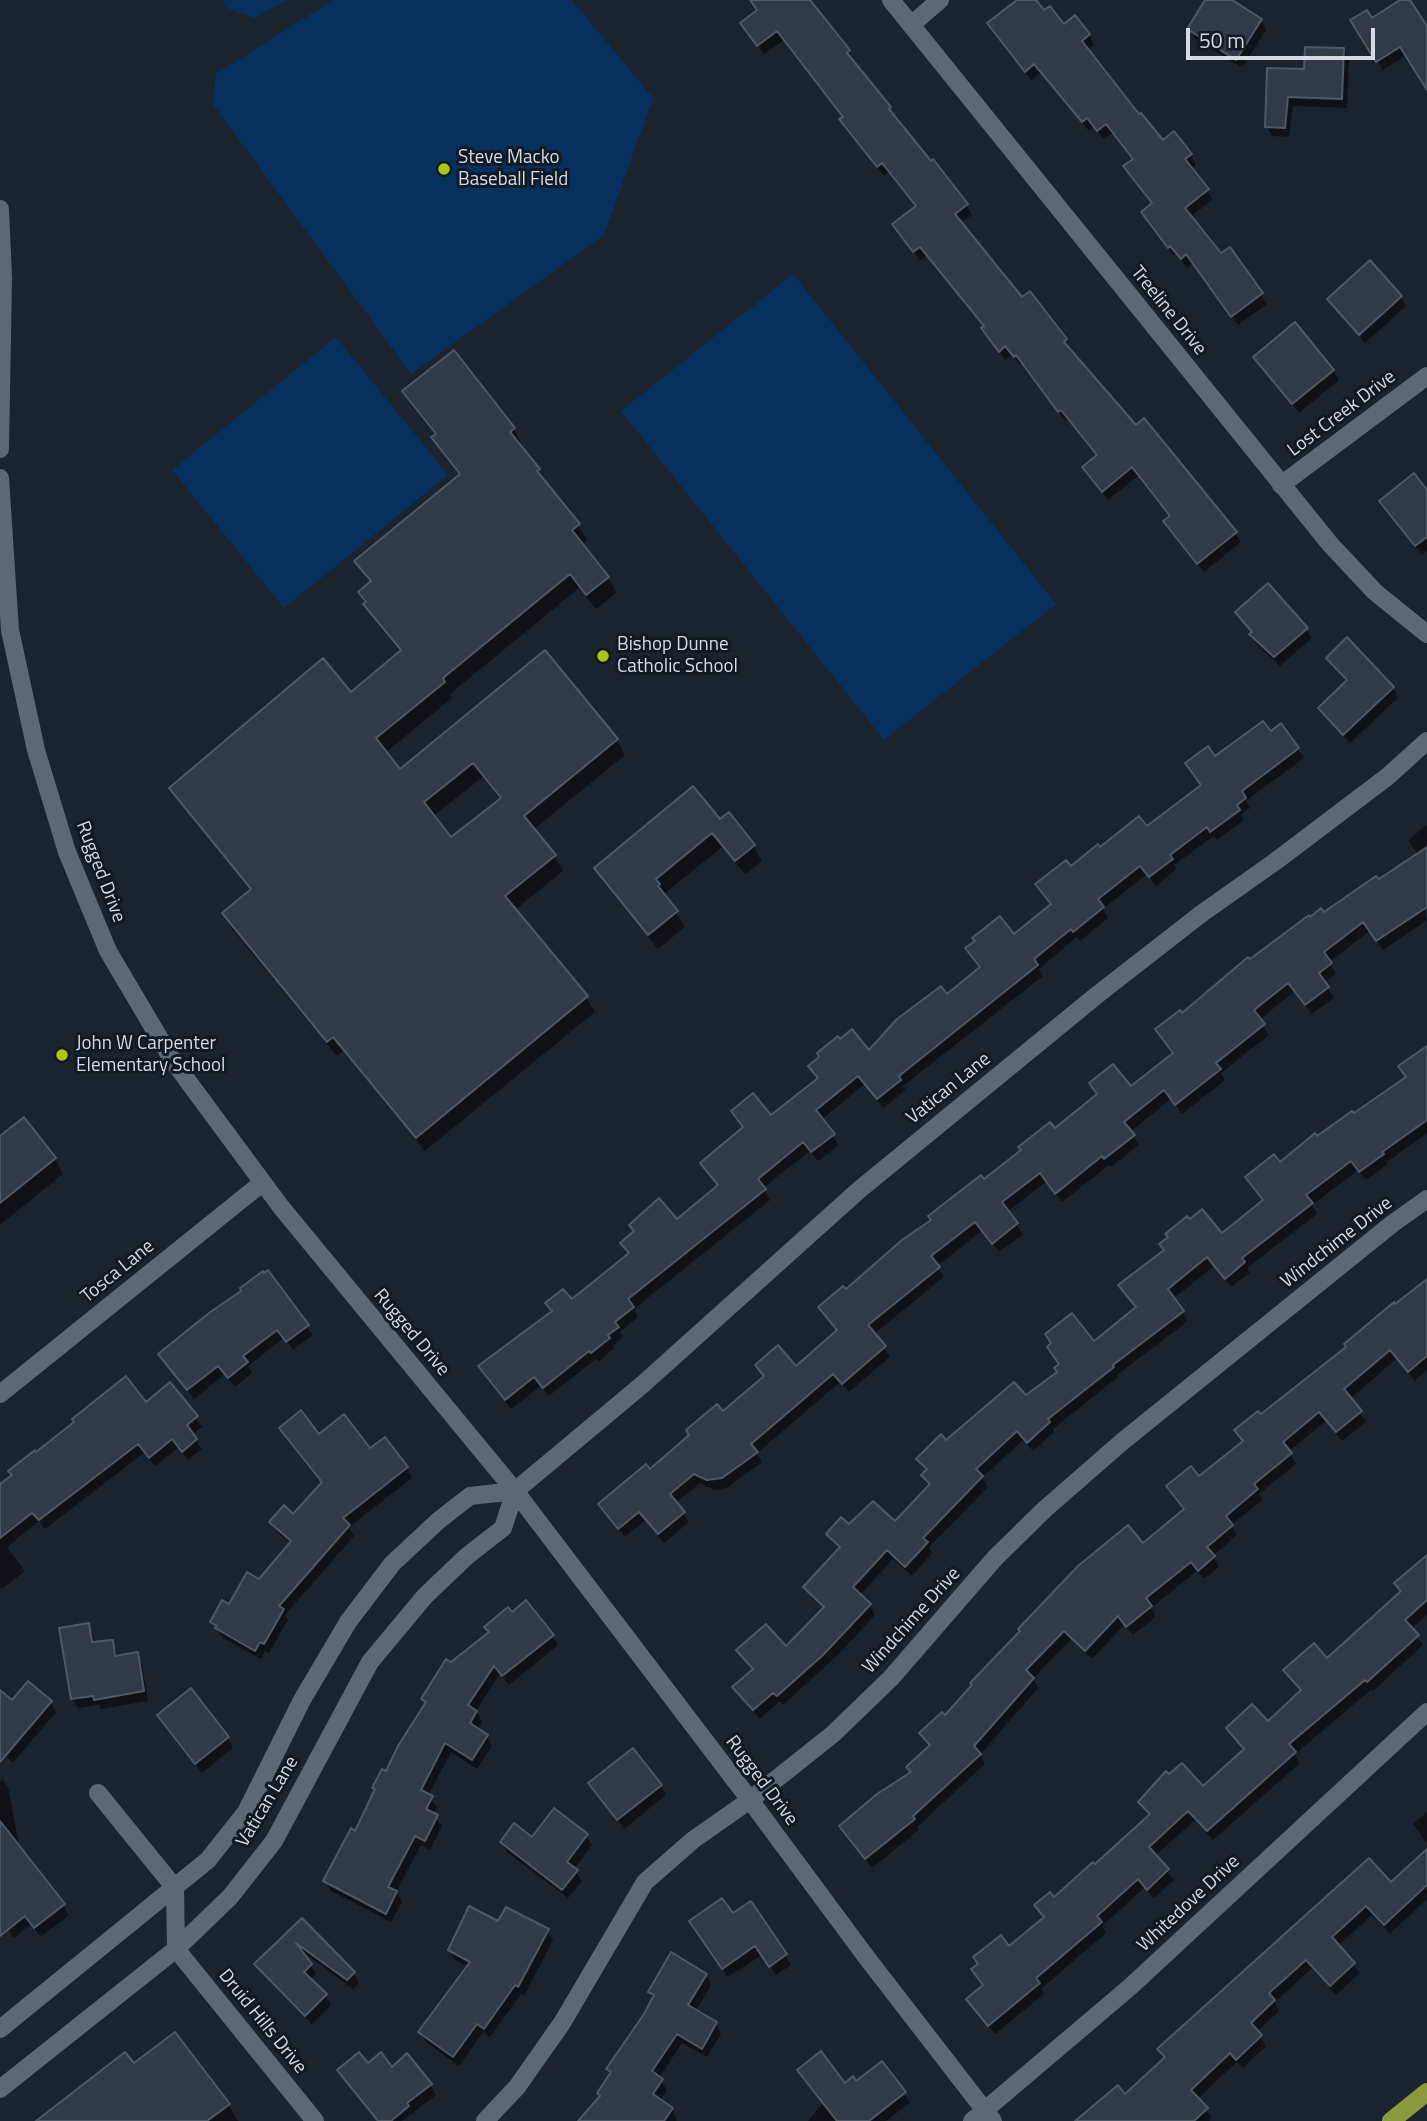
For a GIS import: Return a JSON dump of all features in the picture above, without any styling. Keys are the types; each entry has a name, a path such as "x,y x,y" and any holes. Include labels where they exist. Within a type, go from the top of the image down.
{"main road":[{"path":"1391,2121 1427,2092"}],"street":[{"name":"Treeline Drive","path":"891,0 1330,544 1375,592 1427,634"},
{"path":"911,25 940,0"},
{"path":"0,209 3,278 0,449"},
{"name":"Lost Creek Drive","path":"1281,485 1427,376"},
{"name":"Rugged Drive","path":"0,478 10,630 36,750 67,852 107,951 173,1061 262,1183 515,1492 750,1800 983,2118"},
{"name":"Vatican Lane","path":"0,2089 176,1949 230,1897 274,1841 370,1662 425,1596 467,1556 503,1528 515,1492 642,1385 859,1190 1097,995 1201,914 1376,786 1427,741"},
{"name":"Tosca Lane","path":"0,1394 262,1183"},
{"name":"Windchime Drive","path":"485,2121 517,2087 562,2023 645,1882 693,1840 750,1800 833,1734 891,1678 995,1558 1045,1509 1123,1441 1427,1199"},
{"name":"Vatican Lane","path":"0,2029 208,1860 246,1812 302,1700 341,1634 392,1564 438,1521 470,1496 515,1492"},
{"name":"Whitedove Drive","path":"983,2118 1130,1987 1427,1712"},
{"path":"98,1793 175,1888 176,1949"},
{"name":"Druid Hills Drive","path":"176,1949 315,2121"}],"shaded area":[{"path":"222,0 287,0 255,18 226,8"},
{"name":"Steve Macko Baseball Field","path":"333,0 572,0 653,98 604,235 411,374 212,103 216,74"},
{"path":"793,274 1056,604 884,740 621,411"},
{"path":"336,337 448,475 284,608 172,470"}],"building":[{"path":"750,0 810,0 850,50 847,53 891,107 889,109 968,204 955,214 1022,297 1030,291 1067,339 1064,342 1136,425 1144,418 1237,532 1197,564 1163,521 1170,516 1132,467 1102,492 1082,467 1097,455 1061,410 1058,412 1016,355 1014,357 1005,346 999,352 981,328 984,326 920,247 913,252 892,224 916,206 882,163 877,167 839,119 843,117 777,31 757,46 740,23 757,10"},
{"path":"1017,0 1036,0 1044,10 1050,6 1064,24 1075,15 1090,34 1082,41 1139,114 1141,113 1163,140 1174,131 1192,154 1185,159 1209,189 1185,208 1221,253 1230,247 1263,293 1231,317 1186,254 1181,259 1170,246 1168,248 1141,212 1152,203 1123,166 1133,159 1106,124 1097,131 1087,118 1082,122 1034,64 1025,72 987,23"},
{"path":"1205,0 1232,0 1262,19 1236,60 1187,29"},
{"path":"1400,0 1410,0 1427,26 1427,90 1400,47 1376,62 1350,20 1367,10 1372,18"},
{"path":"1305,47 1344,48 1342,99 1288,97 1285,128 1265,127 1267,68 1304,69"},
{"path":"1370,260 1402,296 1359,335 1327,299"},
{"path":"1295,322 1334,370 1292,404 1253,357"},
{"path":"454,350 515,428 510,432 540,469 537,471 580,524 572,530 609,577 586,595 570,574 443,678 445,682 376,738 400,769 545,650 618,739 524,816 556,855 505,896 588,996 416,1138 333,1037 327,1042 222,913 251,889 169,788 323,658 351,692 401,650 363,604 366,602 358,592 371,581 354,561 460,474 431,437 436,434 402,391","holes":["473,763 501,798 451,837 424,802"]},
{"path":"1414,473 1427,490 1427,537 1415,546 1379,501"},
{"path":"1268,583 1308,628 1274,657 1249,634 1252,632 1235,612"},
{"path":"1347,637 1394,687 1343,735 1318,708 1347,680 1326,658"},
{"path":"1263,721 1271,731 1281,723 1299,748 1242,791 1246,798 1237,805 1240,810 1210,832 1207,827 1170,855 1173,859 1149,877 1140,866 1098,899 1104,907 1034,959 1038,965 899,1076 901,1080 877,1099 858,1076 816,1110 835,1134 811,1152 803,1142 758,1179 766,1189 628,1299 634,1307 615,1322 619,1327 608,1335 610,1338 591,1353 589,1351 543,1388 534,1377 505,1400 478,1366 552,1311 545,1303 563,1289 572,1299 629,1253 620,1243 634,1231 629,1225 659,1198 677,1219 718,1185 700,1163 743,1127 731,1111 753,1093 771,1115 818,1078 808,1066 819,1057 817,1053 838,1036 840,1039 852,1029 869,1050 897,1019 941,986 947,994 980,967 965,948 975,941 972,938 1000,916 1014,934 1051,904 1035,884 1066,860 1071,866 1139,816 1147,826 1201,785 1185,763 1208,746 1215,756"},
{"path":"693,786 720,819 729,812 755,845 735,861 712,833 656,879 660,884 658,886 678,911 648,935 594,868"},
{"path":"1427,847 1427,907 1376,941 1363,922 1324,952 1332,963 1319,973 1329,987 1305,1005 1288,983 1254,1010 1265,1024 1216,1063 1221,1069 1175,1105 1164,1090 1124,1122 1135,1135 1104,1159 1102,1156 1055,1194 1040,1173 1002,1202 1018,1223 992,1244 975,1222 931,1256 940,1267 868,1325 886,1346 842,1384 833,1374 751,1444 758,1452 722,1478 707,1480 694,1474 670,1494 685,1512 658,1534 639,1512 618,1529 598,1504 646,1464 650,1469 689,1435 686,1430 717,1404 723,1411 764,1376 755,1365 778,1345 796,1366 837,1330 818,1307 843,1286 846,1289 902,1240 931,1220 928,1216 981,1175 984,1179 1021,1150 1018,1147 1050,1122 1055,1128 1097,1094 1089,1083 1113,1064 1131,1086 1173,1053 1155,1029 1180,1010 1182,1013 1248,957 1250,959 1309,915 1310,917 1321,908 1324,912 1376,876 1379,879"},
{"path":"1427,1046 1427,1120 1359,1172 1351,1161 1306,1195 1313,1203 1242,1258 1245,1262 1225,1279 1207,1257 1168,1289 1184,1311 1048,1419 1050,1422 1027,1443 1017,1431 976,1469 983,1476 923,1538 928,1542 905,1567 887,1550 853,1587 871,1604 823,1655 777,1696 773,1693 753,1710 732,1687 753,1669 736,1650 766,1624 786,1646 824,1607 803,1587 840,1547 826,1534 841,1517 849,1524 873,1501 895,1521 930,1484 921,1475 927,1469 916,1459 941,1434 946,1440 1014,1382 1026,1395 1057,1372 1054,1368 1059,1364 1047,1347 1051,1343 1045,1334 1072,1313 1094,1341 1136,1307 1118,1285 1164,1250 1159,1244 1168,1237 1165,1234 1187,1216 1190,1219 1202,1209 1222,1233 1263,1200 1245,1177 1274,1154 1280,1162 1315,1133 1317,1136 1406,1077 1398,1066"},
{"path":"24,1117 56,1158 0,1203 0,1136"},
{"path":"268,1270 309,1325 286,1342 277,1330 243,1356 248,1362 228,1378 218,1366 187,1390 158,1354 241,1291 240,1288"},
{"path":"1427,1279 1427,1356 1408,1372 1390,1350 1344,1389 1362,1411 1336,1432 1319,1412 1283,1442 1292,1453 1254,1484 1258,1489 1226,1516 1233,1525 1207,1547 1215,1556 1198,1571 1191,1562 1146,1598 1152,1606 1126,1627 1118,1616 1085,1651 1064,1631 1026,1670 1034,1678 974,1746 981,1754 913,1816 915,1819 865,1859 839,1826 877,1794 911,1772 906,1767 930,1745 919,1733 942,1712 945,1715 972,1685 970,1683 1020,1631 1018,1629 1078,1566 1128,1525 1143,1543 1184,1509 1166,1486 1191,1466 1199,1476 1243,1441 1234,1430 1258,1411 1261,1414 1346,1347 1344,1344 1394,1302 1395,1304"},
{"path":"126,1376 146,1402 170,1382 198,1416 187,1425 197,1439 182,1452 172,1439 149,1458 138,1444 39,1520 32,1513 0,1538 0,1484 12,1475 8,1471 74,1422 72,1419"},
{"path":"301,1410 319,1434 344,1414 370,1448 385,1437 408,1467 343,1518 350,1525 279,1606 284,1609 264,1644 260,1642 255,1651 215,1628 217,1626 210,1622 222,1600 229,1604 247,1572 259,1579 291,1541 269,1522 284,1505 293,1514 322,1482 279,1428"},
{"path":"1427,1555 1427,1600 1405,1620 1419,1635 1367,1682 1365,1680 1289,1744 1296,1752 1207,1831 1188,1811 1149,1847 1169,1869 1147,1890 1138,1879 1097,1916 1102,1922 1036,1978 1040,1983 988,2026 966,1999 983,1985 971,1969 978,1964 973,1957 1001,1935 1009,1946 1044,1917 1034,1905 1050,1892 1054,1897 1150,1814 1138,1802 1166,1771 1169,1774 1182,1763 1203,1786 1244,1749 1226,1728 1252,1704 1268,1721 1301,1690 1283,1670 1314,1643 1327,1658 1401,1591 1394,1583"},
{"path":"526,1600 554,1635 502,1676 494,1666 468,1705 477,1711 470,1723 488,1735 472,1760 445,1743 421,1790 433,1796 426,1809 438,1815 425,1841 415,1836 388,1887 397,1891 386,1914 323,1881 351,1828 355,1831 382,1769 386,1771 398,1746 426,1702 421,1699 446,1659 451,1662 489,1632 484,1627 508,1607 512,1612"},
{"path":"89,1623 92,1642 113,1640 115,1656 138,1652 144,1691 94,1700 93,1696 71,1699 59,1628"},
{"path":"28,1681 52,1701 0,1762 0,1690 12,1700"},
{"path":"191,1688 229,1737 195,1764 157,1715"},
{"path":"633,1748 662,1785 617,1820 588,1783"},
{"path":"554,1808 588,1834 567,1862 578,1870 562,1890 500,1842 514,1823 532,1837"},
{"path":"0,1821 65,1904 34,1928 25,1916 0,1936"},
{"path":"1427,1849 1427,1885 1384,1925 1366,1906 1332,1937 1355,1963 1330,1986 1306,1960 1269,1993 1275,2000 1251,2023 1262,2035 1236,2060 1230,2053 1191,2090 1208,2108 1194,2121 1075,2121 1118,2085 1125,2094 1165,2057 1157,2049 1369,1858 1391,1882"},
{"path":"722,1898 733,1913 751,1901 787,1954 769,1967 755,1946 722,1969 689,1921"},
{"path":"469,1906 498,1921 506,1907 549,1929 518,1987 515,1985 484,2029 477,2024 453,2057 418,2032 470,1962 448,1950"},
{"path":"302,1918 355,1972 347,1980 296,1943 312,1964 304,1972 327,1994 305,2016 254,1964"},
{"path":"671,1952 707,1974 688,2005 717,2022 702,2049 677,2034 652,2071 663,2079 653,2094 673,2108 664,2121 578,2121 600,2096 597,2093 611,2072 606,2069 644,2014 654,1995 648,1992"},
{"path":"175,2032 230,2104 207,2121 36,2121 125,2052 134,2063"},
{"path":"821,2051 845,2083 853,2076 856,2081 882,2061 906,2092 869,2121 837,2121 797,2070"},
{"path":"359,2052 368,2063 381,2052 392,2067 407,2053 432,2084 407,2103 409,2106 391,2121 378,2121 337,2070"}],"place":[{"name":"Steve Macko Baseball Field","path":"444,169"},
{"name":"Bishop Dunne Catholic School","path":"603,656"},
{"name":"John W Carpenter Elementary School","path":"62,1055"}]}
